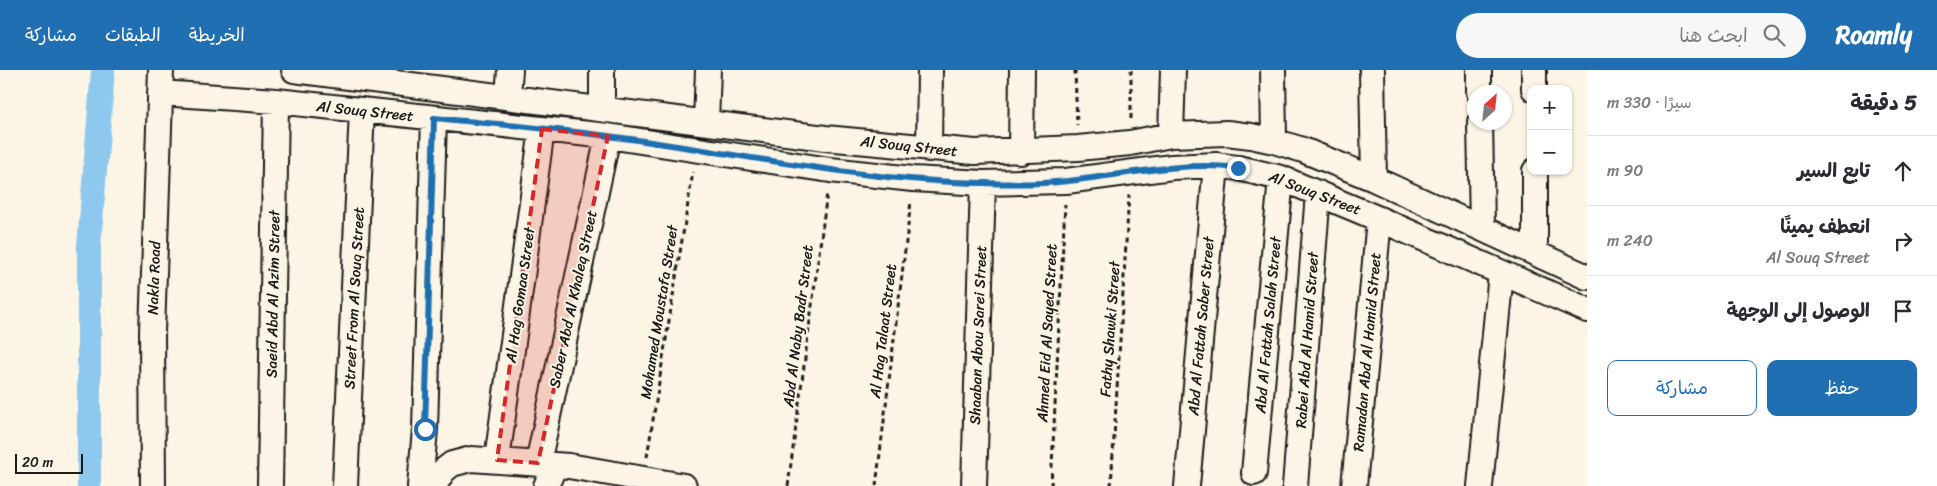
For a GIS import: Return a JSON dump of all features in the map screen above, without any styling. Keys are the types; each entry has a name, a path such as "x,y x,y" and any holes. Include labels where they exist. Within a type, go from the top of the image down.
{"street":[{"name":"Al Souq Street","path":"294,70 453,80 508,96 825,138 930,149 1021,152 1130,143 1171,135 1227,133 1274,141 1303,150 1374,179 1587,277"},
{"path":"508,96 510,70"},
{"path":"602,70 602,108"},
{"path":"706,122 708,70"},
{"path":"930,70 930,149"},
{"path":"1021,152 1022,70"},
{"path":"1171,135 1173,70"},
{"path":"1273,70 1274,141"},
{"path":"1372,70 1374,179"},
{"path":"1478,70 1479,85"},
{"path":"1534,70 1534,85"},
{"name":"Al Souq Street","path":"161,81 276,101 608,136 830,170 914,179 983,183 1066,181 1172,167 1216,165 1260,172 1281,178 1318,193 1587,310"},
{"name":"Nakla Road","path":"153,486 152,332 161,81"},
{"name":"Saeid Abd Al Azim Street","path":"270,486 276,101"},
{"name":"Street From Al Souq Street","path":"345,486 362,110"},
{"path":"420,486 425,429 434,118"},
{"name":"Al Hag Gomaa Street","path":"497,460 542,129"},
{"path":"1480,130 1482,228"},
{"name":"Saber Abd Al Khaleq Street","path":"546,486 547,464 608,136"},
{"name":"Abd Al Fattah Saber Street","path":"1187,486 1216,165"},
{"path":"1535,175 1535,252"},
{"name":"Abd Al Fattah Salah Street","path":"1254,473 1281,178"},
{"name":"Shaaban Abou Sarei Street","path":"974,486 983,183"},
{"name":"Rabei Abd Al Hamid Street","path":"1295,486 1318,193"},
{"name":"Ramadan Abd Al Hamid Street","path":"1354,486 1379,219"},
{"path":"1480,486 1502,273"},
{"path":"434,486 443,471 460,460 471,459 547,464 684,486"}],"path":[{"path":"1075,70 1078,148"},
{"path":"1130,143 1131,70"},
{"name":"Mohamed Moustafa Street","path":"643,478 696,149"},
{"name":"Abd Al Naby Badr Street","path":"788,486 830,170"},
{"name":"Fathy Shawki Street","path":"1111,486 1131,173"},
{"name":"Al Hag Talaat Street","path":"876,486 914,179"},
{"name":"Ahmed Eid Al Sayed Street","path":"1051,486 1066,181"}],"highlighted area":[{"path":"542,129 608,136 538,463 497,460"}],"waterway":[{"path":"89,486 89,246 103,70"}],"route":[{"path":"425,429 434,118 608,136 830,170 914,179 983,183 1066,181 1172,167 1216,165 1238,168"}]}
